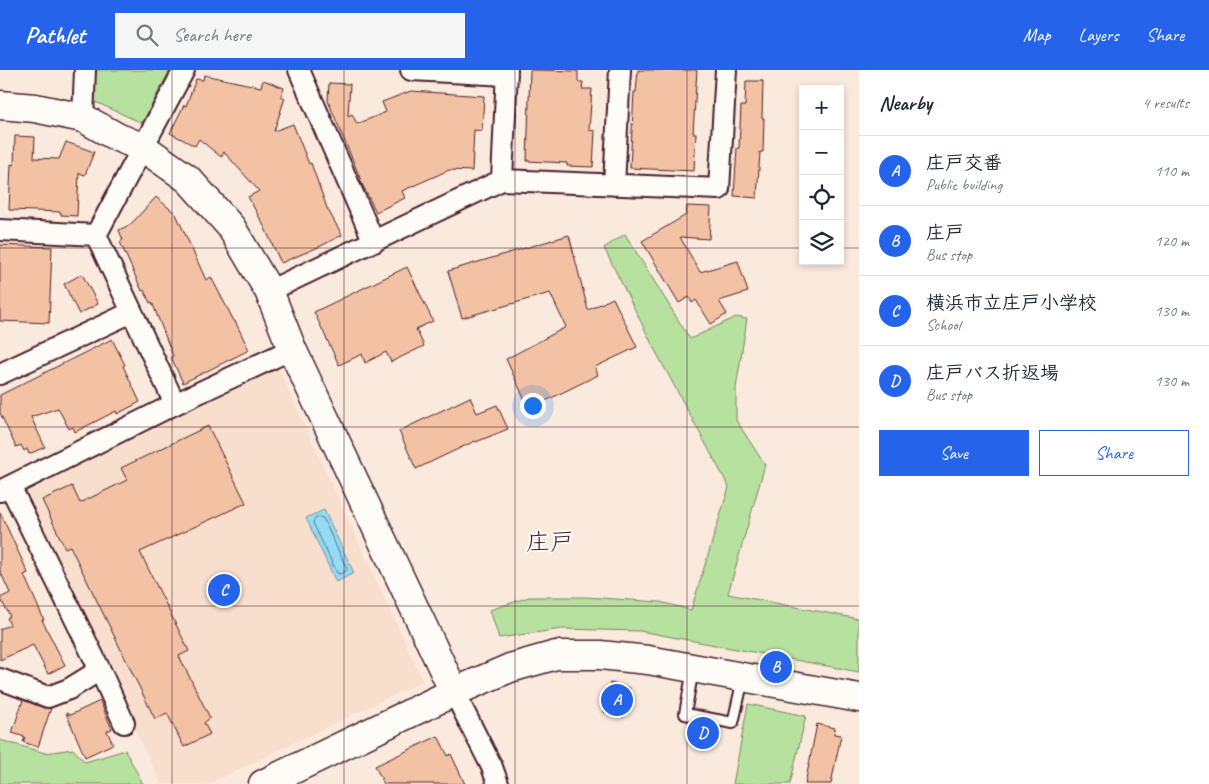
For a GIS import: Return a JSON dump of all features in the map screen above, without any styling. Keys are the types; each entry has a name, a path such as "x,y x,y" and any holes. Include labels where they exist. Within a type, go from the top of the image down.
{"street":[{"path":"83,118 85,70"},
{"path":"96,235 184,70"},
{"path":"299,70 374,242"},
{"path":"411,70 507,72 502,180"},
{"path":"614,185 620,70"},
{"path":"269,291 502,180 719,189 726,70"},
{"path":"0,105 34,108 83,118 117,137 144,148 188,179 231,227 269,291 292,349 454,692 492,767 498,784"},
{"path":"0,230 96,235"},
{"path":"96,235 175,404"},
{"path":"0,374 132,312"},
{"path":"124,723 100,670 5,488 292,349"},
{"path":"263,784 454,692 510,668 556,655 600,654 648,660 859,698"},
{"path":"0,679 48,696 69,689 100,670"}],"lane":[{"path":"693,669 685,714 723,722 733,723 743,678"}],"shaded area":[{"path":"278,368 423,681 208,784 161,784 23,498 27,488"}],"green space":[{"path":"93,70 170,70 142,123 91,100"},
{"path":"625,234 690,339 736,317 747,319 736,388 736,420 765,465 728,594 859,619 859,672 640,631 562,629 499,638 490,610 529,597 586,597 660,602 691,610 729,487 657,354 604,248"},
{"path":"748,704 806,716 790,784 733,784"},
{"path":"0,740 45,753 73,749 85,762 125,750 143,784 0,784"}],"water":[{"path":"324,510 354,573 336,582 306,518"}],"building":[{"path":"530,70 578,71 578,82 583,82 582,89 592,89 589,130 595,131 593,167 567,166 567,163 527,161"},
{"path":"638,70 697,70 693,133 696,133 694,171 630,168 634,92 636,92"},
{"path":"204,75 261,87 263,80 284,88 281,96 285,98 274,131 293,124 309,164 311,163 327,208 342,235 281,263 248,197 259,191 224,152 221,157 199,139 195,146 170,133 184,105 186,106 196,79 203,80"},
{"path":"746,81 763,81 763,152 760,152 757,198 734,196 741,106 745,106"},
{"path":"329,83 350,84 348,116 352,114 357,124 386,112 382,102 411,91 484,96 482,131 474,130 472,171 449,170 402,191 405,198 376,212 360,180 328,101"},
{"path":"15,136 35,137 34,158 59,159 66,142 94,152 85,175 79,173 77,216 61,215 61,212 9,210 11,164 14,165"},
{"path":"156,197 176,214 206,280 211,277 249,350 183,383 171,357 173,356 152,302 150,303 144,290 142,291 120,242 123,240 119,230 131,224"},
{"path":"687,206 711,207 709,239 680,237 700,272 738,261 748,292 719,301 727,314 711,324 696,300 692,303 689,297 679,303 642,241 686,215"},
{"path":"569,235 588,310 613,298 637,347 595,367 598,375 529,409 506,359 566,327 550,293 462,318 448,271"},
{"path":"0,245 52,247 49,323 0,321"},
{"path":"407,267 433,321 416,329 424,346 391,362 386,352 365,363 362,354 339,365 314,312"},
{"path":"82,274 98,304 79,314 64,284"},
{"path":"112,339 140,402 117,414 116,411 75,432 73,427 69,429 58,408 31,417 45,447 29,454 27,449 24,451 21,445 16,447 0,413 0,395"},
{"path":"470,397 477,413 497,405 508,429 475,441 416,469 399,431"},
{"path":"208,426 246,503 140,552 189,651 179,656 210,718 204,723 210,734 184,747 167,713 155,719 70,546 65,548 42,500 72,486 80,503 127,480 121,468"},
{"path":"0,512 28,573 24,575 44,620 42,620 65,665 48,674 33,645 0,660 0,629 10,625 7,618 10,616 0,598 10,593 0,571"},
{"path":"610,683 630,688 624,717 604,712"},
{"path":"23,700 44,708 51,708 38,747 23,742 25,737 12,733"},
{"path":"100,701 112,729 107,731 113,744 85,757 66,713 70,715"},
{"path":"817,724 835,728 834,734 841,735 831,784 805,784"},
{"path":"438,736 448,756 451,754 465,784 384,784 375,766"}],"place":[{"name":"横浜市立庄戸小学校","path":"224,590"},
{"name":"庄戸","path":"776,667"},
{"name":"庄戸交番","path":"617,700"},
{"name":"庄戸バス折返場","path":"703,733"}],"district":[{"name":"庄戸","path":"550,542"}]}
